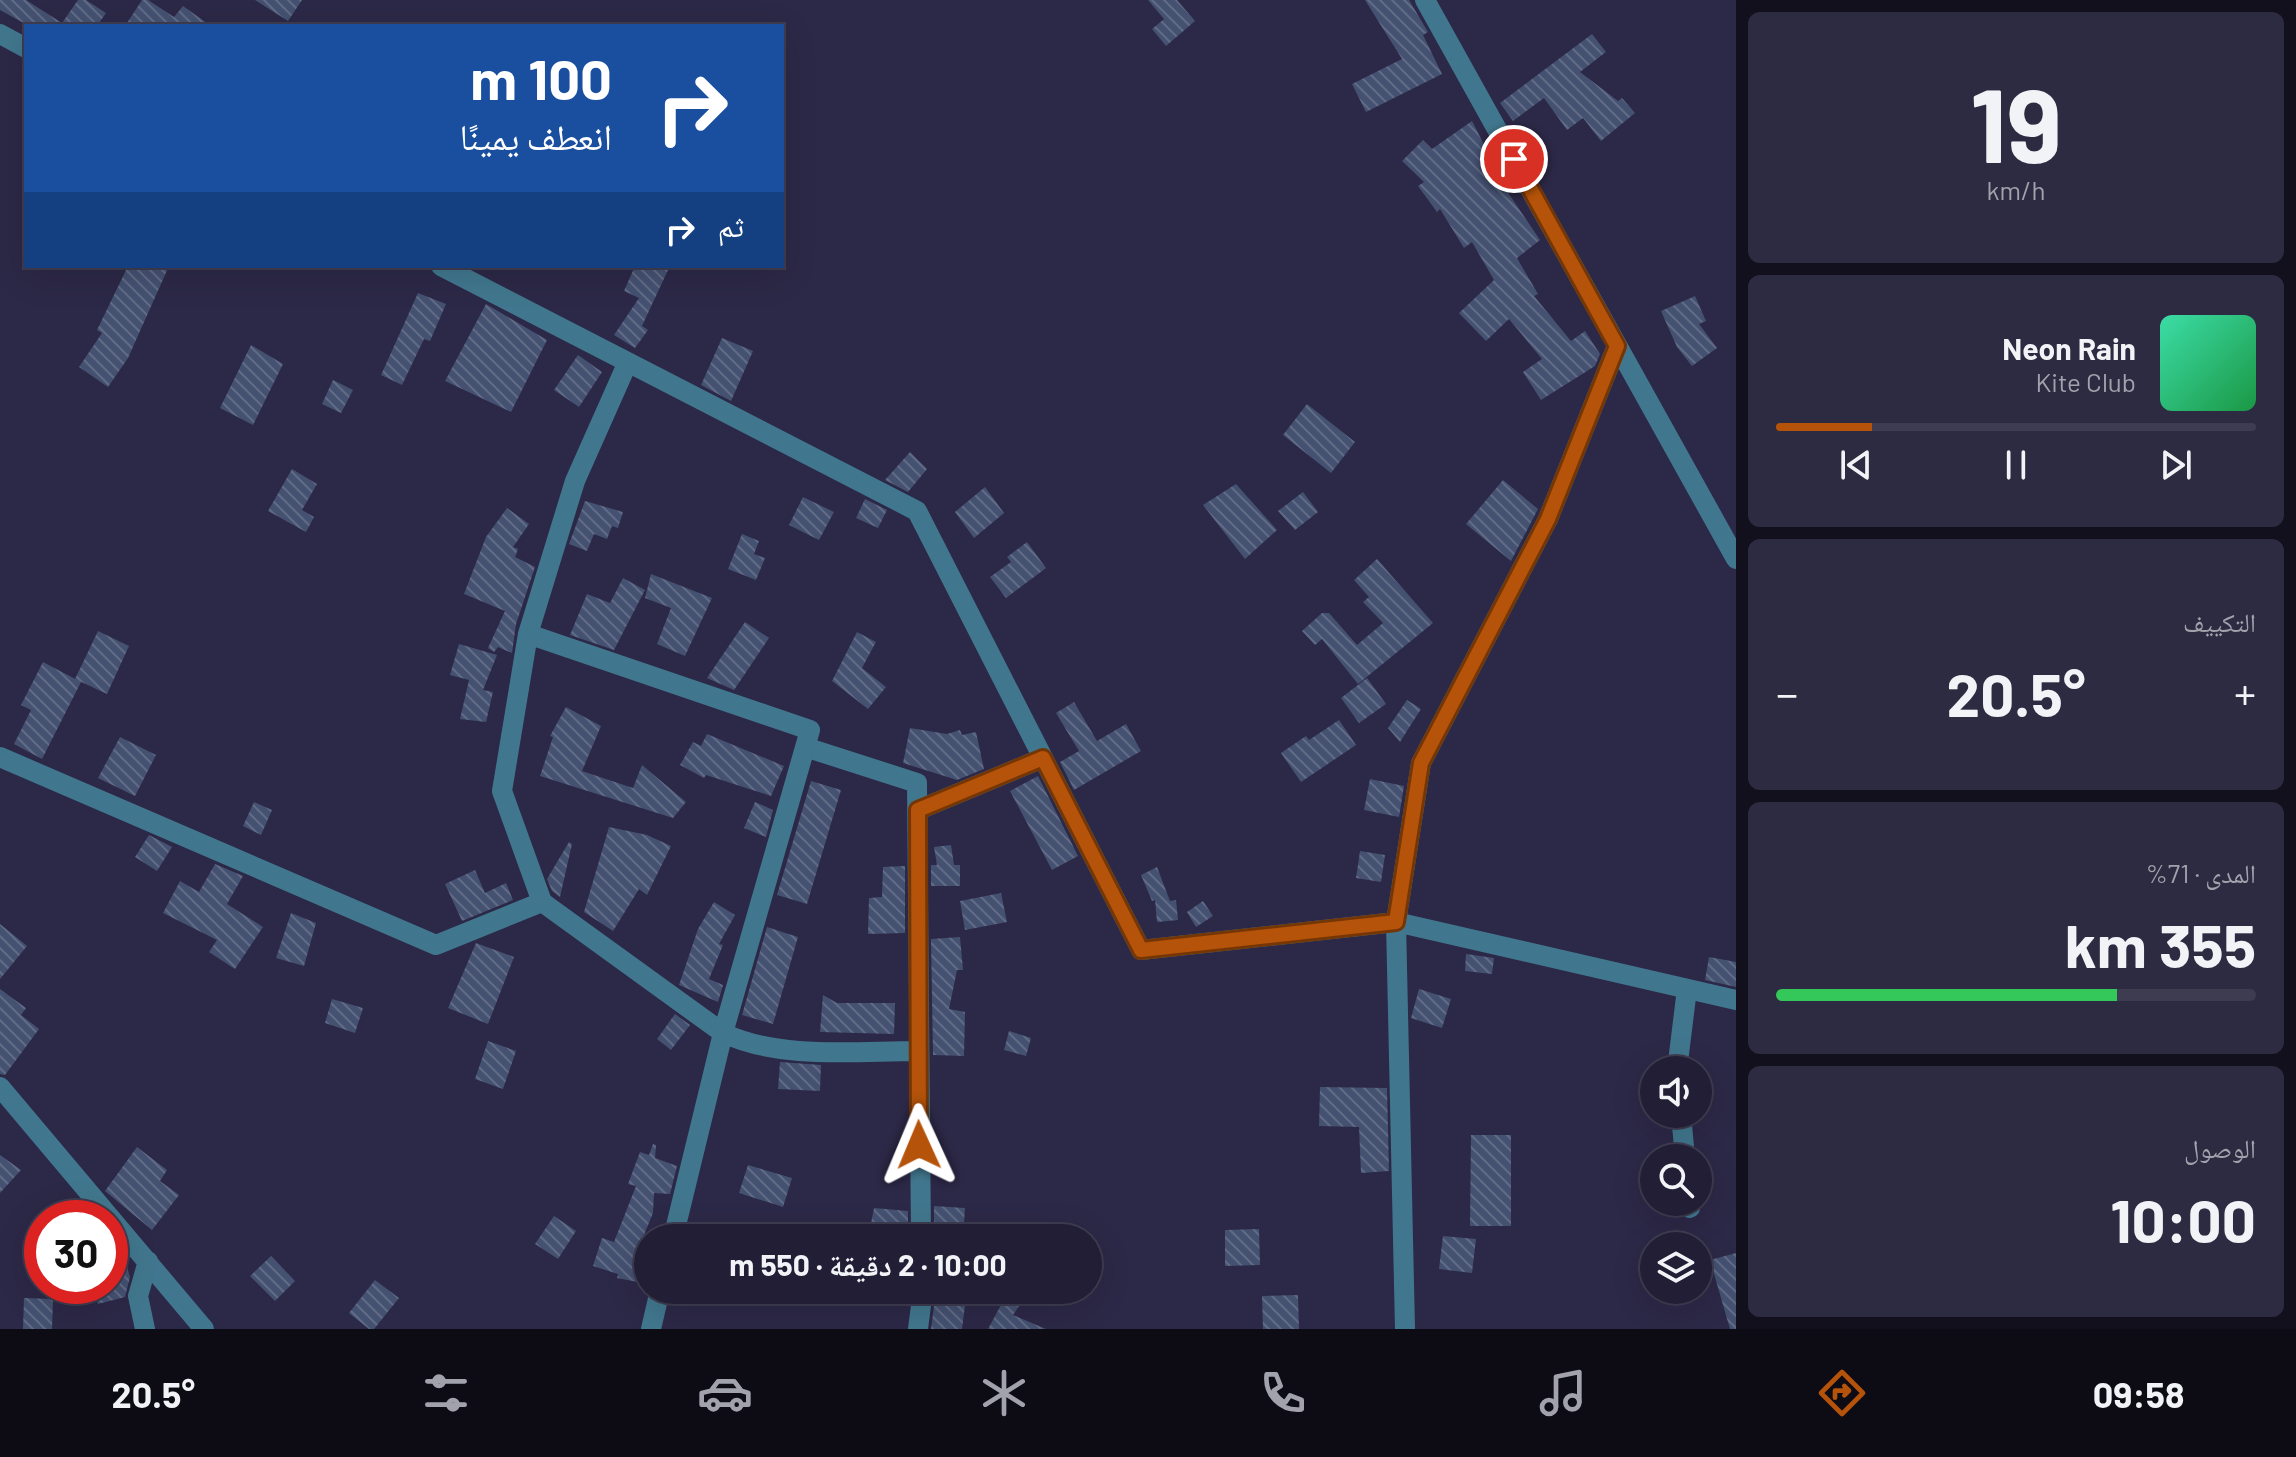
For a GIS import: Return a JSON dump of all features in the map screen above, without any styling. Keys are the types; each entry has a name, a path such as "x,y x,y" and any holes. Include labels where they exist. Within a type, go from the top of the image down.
{"street":[{"path":"1425,0 1736,559"},
{"path":"0,34 24,47"},
{"path":"445,268 917,511 1141,950 1396,922 1736,1000"},
{"path":"1405,1329 1396,922 1421,763 1548,519 1617,346"},
{"path":"627,364 575,481 528,634 502,791 542,902 723,1033 738,1040 811,1052 917,1051"},
{"path":"528,634 810,730 723,1033 676,1224"},
{"path":"805,747 917,783 921,1224"},
{"path":"0,757 436,945 542,902"},
{"path":"918,810 1043,758"},
{"path":"1679,1056 1687,989"},
{"path":"0,1087 204,1329"},
{"path":"145,1329 138,1296 148,1261"},
{"path":"651,1329 657,1304"},
{"path":"918,1329 921,1304"}],"building":[{"path":"0,0 26,0 62,23 78,0 86,0 106,13 98,24 25,24 0,10"},
{"path":"142,0 148,0 174,17 183,6 208,24 126,24"},
{"path":"255,0 302,0 288,21"},
{"path":"1148,0 1177,0 1195,21 1166,46 1152,29 1164,19"},
{"path":"1365,0 1409,0 1428,32 1423,35 1442,74 1366,112 1352,84 1402,59"},
{"path":"1592,34 1606,52 1580,72 1618,101 1622,98 1635,113 1601,141 1583,118 1567,130 1544,98 1513,121 1500,103"},
{"path":"1472,121 1494,164 1490,166 1540,240 1517,258 1538,294 1534,296 1571,341 1585,331 1600,354 1595,366 1541,400 1523,372 1542,359 1509,319 1486,341 1459,313 1494,280 1472,242 1464,248 1440,209 1437,212 1418,186 1424,182 1402,161 1423,140 1432,149"},
{"path":"127,268 168,268 128,358 108,387 79,367 102,333 97,330"},
{"path":"634,268 668,270 642,326 648,330 635,348 614,335 639,298 624,291"},
{"path":"418,293 446,304 430,341 424,339 402,385 381,375"},
{"path":"1695,296 1706,321 1699,324 1717,348 1692,366 1677,347 1661,311"},
{"path":"486,304 547,340 511,412 445,381"},
{"path":"722,338 753,351 731,401 701,385"},
{"path":"251,345 283,364 253,425 220,408"},
{"path":"578,355 602,372 579,407 554,390"},
{"path":"333,380 353,390 341,413 322,404"},
{"path":"1307,404 1355,442 1331,473 1283,435"},
{"path":"910,452 927,469 908,492 885,480"},
{"path":"292,469 317,484 302,510 314,517 306,532 268,511"},
{"path":"1503,480 1538,509 1511,561 1466,524"},
{"path":"1236,484 1277,530 1245,559 1203,505"},
{"path":"985,487 1004,513 974,538 955,512"},
{"path":"1303,492 1318,512 1295,530 1278,511"},
{"path":"803,497 834,512 819,540 789,525"},
{"path":"865,499 887,510 878,528 856,518"},
{"path":"585,501 623,512 618,528 612,526 607,539 594,534 587,551 569,544"},
{"path":"507,508 529,524 513,547 518,549 515,557 535,567 516,624 512,653 498,647 494,652 488,648 505,611 464,594 486,537"},
{"path":"742,534 759,541 754,554 765,558 756,580 728,569"},
{"path":"1027,542 1046,568 1006,598 990,577 1011,562 1007,557"},
{"path":"1377,559 1433,623 1358,684 1322,639 1315,645 1302,631 1322,613 1329,613 1357,645 1383,623 1363,602 1369,597 1354,580"},
{"path":"651,574 712,598 685,656 657,644 671,608 645,598"},
{"path":"623,578 645,590 614,650 570,635 587,594 610,603"},
{"path":"745,622 769,638 734,690 707,678"},
{"path":"98,631 129,646 107,694 75,679"},
{"path":"857,632 876,642 862,668 886,687 868,709 832,681"},
{"path":"459,644 497,655 483,690 493,692 486,722 460,719 469,680 450,675"},
{"path":"43,662 81,682 42,759 14,744 31,710 21,705"},
{"path":"1367,678 1386,704 1359,723 1341,698"},
{"path":"1407,700 1421,709 1400,742 1388,728"},
{"path":"1074,702 1097,741 1126,724 1141,751 1074,790 1060,762 1079,751 1056,713"},
{"path":"566,707 601,726 582,771 633,788 642,765 686,802 673,818 540,776 553,737 550,736"},
{"path":"1339,720 1356,745 1301,782 1281,753 1306,736 1309,740"},
{"path":"910,728 947,734 960,730 962,735 976,732 984,769 957,780 903,763"},
{"path":"707,734 784,766 771,796 706,775 704,778 680,765 693,742 701,746"},
{"path":"120,737 156,755 135,796 98,778"},
{"path":"1038,776 1078,856 1052,870 1010,791"},
{"path":"1370,779 1404,786 1399,817 1364,810"},
{"path":"811,781 841,790 807,904 777,895"},
{"path":"254,802 272,810 261,835 243,826"},
{"path":"755,802 773,810 766,837 744,828"},
{"path":"609,827 647,835 671,846 647,895 639,889 613,931 584,912"},
{"path":"149,835 172,847 157,871 135,857"},
{"path":"569,842 572,844 560,897 552,891 547,879"},
{"path":"951,845 954,865 960,865 960,886 931,886 931,865 937,865 934,847"},
{"path":"1360,851 1385,855 1381,882 1356,878"},
{"path":"215,864 243,876 227,904 263,927 235,969 209,952 217,940 163,913 180,881 199,892"},
{"path":"905,866 905,933 868,934 869,898 882,897 883,867"},
{"path":"1157,867 1170,901 1176,900 1178,920 1157,922 1155,900 1152,901 1141,875"},
{"path":"475,870 485,893 506,883 513,900 462,921 445,884"},
{"path":"1001,893 1007,922 965,930 960,901"},
{"path":"1203,901 1213,916 1196,927 1187,912"},
{"path":"714,902 735,915 719,944 723,945 709,979 723,985 718,1002 679,985 698,929"},
{"path":"291,913 316,923 304,966 276,958"},
{"path":"0,924 27,946 0,979"},
{"path":"767,927 798,937 773,1024 742,1015"},
{"path":"960,937 963,970 957,970 949,1009 965,1012 964,1056 933,1055 931,939"},
{"path":"476,943 514,957 488,1024 448,1008"},
{"path":"1466,954 1494,958 1492,974 1465,971"},
{"path":"1709,957 1736,962 1736,987 1705,980"},
{"path":"0,989 26,1008 21,1015 39,1029 5,1075 0,1074"},
{"path":"1419,989 1451,999 1442,1028 1411,1018"},
{"path":"823,995 837,1003 895,1003 894,1034 820,1032"},
{"path":"332,999 363,1008 355,1033 325,1023"},
{"path":"675,1014 690,1025 671,1050 657,1039"},
{"path":"1009,1031 1031,1038 1026,1056 1004,1050"},
{"path":"488,1041 516,1051 503,1089 475,1079"},
{"path":"780,1062 821,1065 820,1091 778,1089"},
{"path":"1320,1087 1387,1088 1389,1171 1361,1173 1359,1127 1319,1126"},
{"path":"1471,1135 1511,1135 1511,1226 1470,1226"},
{"path":"653,1144 656,1145 655,1158 677,1166 670,1194 654,1193 653,1213 648,1224 634,1224 634,1281 617,1278 618,1274 593,1266 602,1238 614,1242 636,1186 628,1184 640,1152 649,1155"},
{"path":"137,1147 167,1170 160,1181 179,1195 152,1230 128,1210 128,1200 116,1200 105,1191"},
{"path":"0,1155 21,1170 0,1193"},
{"path":"748,1165 792,1178 783,1207 739,1193"},
{"path":"934,1206 965,1208 964,1224 934,1224"},
{"path":"874,1208 908,1211 908,1224 871,1224"},
{"path":"554,1216 576,1231 558,1259 535,1244"},
{"path":"1259,1229 1260,1265 1225,1266 1225,1230"},
{"path":"1443,1236 1476,1239 1472,1273 1439,1269"},
{"path":"1736,1253 1736,1329 1730,1329 1712,1259"},
{"path":"271,1256 295,1281 275,1301 250,1276"},
{"path":"375,1280 399,1298 374,1329 369,1329 349,1313"},
{"path":"1298,1295 1299,1329 1263,1329 1262,1296"},
{"path":"24,1298 24,1304 53,1304 52,1329 23,1329"},
{"path":"934,1304 965,1304 962,1329 931,1329"},
{"path":"1001,1304 1020,1304 1013,1315 1046,1329 988,1329"}],"route":[{"path":"919,1145 918,810 1043,758 1141,950 1396,922 1421,763 1548,519 1617,346 1514,159"}]}
